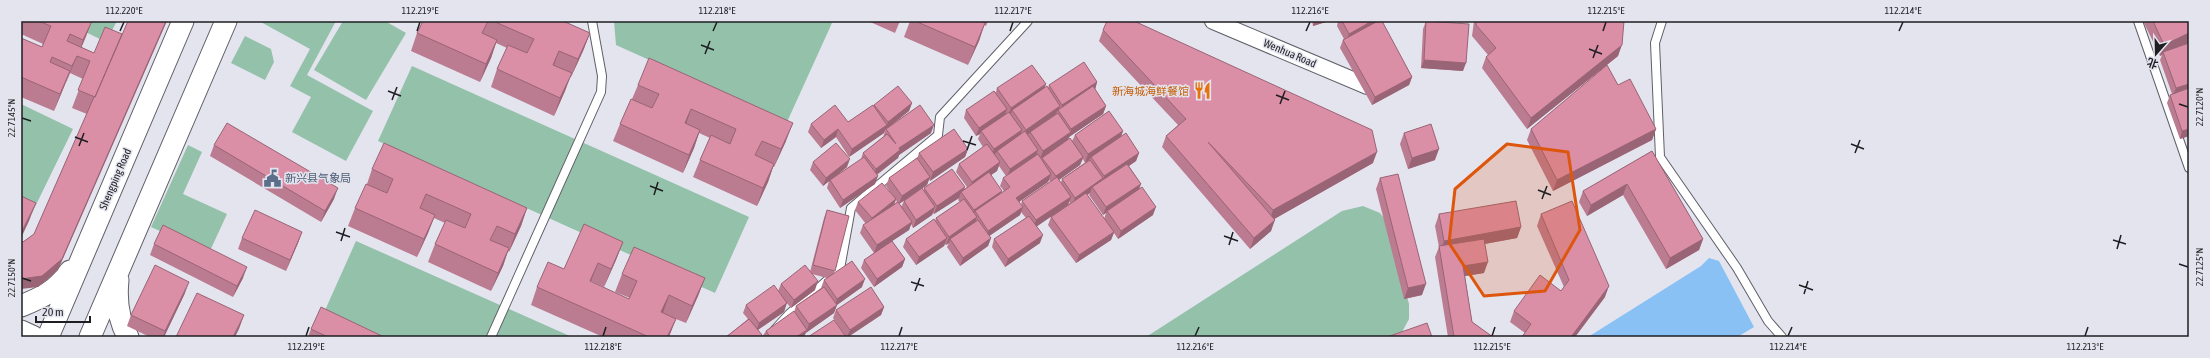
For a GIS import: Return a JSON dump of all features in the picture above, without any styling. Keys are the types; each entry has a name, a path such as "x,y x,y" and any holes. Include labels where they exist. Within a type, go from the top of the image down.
{"street":[{"name":"Shengping Road","path":"48,337 183,21"},
{"path":"90,337 226,21"},
{"name":"Wenhua Road","path":"1214,21 1367,86"},
{"path":"21,306 42,297 60,285 86,248"},
{"path":"118,272 116,296 124,329 128,337"},
{"path":"21,331 34,337"}],"lane":[{"path":"491,337 601,92 602,76 592,21"},
{"path":"768,337 789,314 840,268 851,208 938,135 940,117 1028,21"},
{"path":"1662,21 1655,42 1660,157 1737,268 1768,321 1782,337"},
{"path":"2138,21 2189,168"}],"highlighted area":[{"path":"1507,144 1568,152 1580,230 1545,291 1484,296 1449,243 1455,189"}],"green space":[{"path":"63,21 117,21 106,42"},
{"path":"259,21 336,21 307,75 373,111 346,161 292,132 311,97 290,86 310,49"},
{"path":"343,21 385,21 406,33 366,100 314,70"},
{"path":"614,21 827,21 832,23 787,122 616,45"},
{"path":"245,36 271,49 274,62 265,80 231,63"},
{"path":"412,66 749,217 715,293 378,141"},
{"path":"21,104 73,129 32,213 21,208"},
{"path":"188,145 202,152 183,194 227,214 209,253 151,227"},
{"path":"1363,206 1380,213 1386,221 1409,304 1409,319 1401,334 1391,337 1146,337 1342,211"},
{"path":"356,241 572,337 368,337 322,317"}],"water":[{"path":"1709,258 1719,261 1754,327 1739,336 1588,337 1701,266"}],"building":[{"path":"38,21 92,21 83,40 70,34 67,41 94,53 105,27 122,34 95,97 78,90 90,61 77,56 72,66 52,57 50,62 70,71 60,94 21,77 21,38 42,47 51,26"},
{"path":"128,21 166,21 62,259 42,276 21,279 21,241 23,242 34,234"},
{"path":"423,21 488,21 482,33 497,40 486,64 417,33"},
{"path":"493,21 563,21 590,33 578,59 559,51 553,65 572,73 560,98 497,69 508,45 527,53 534,39"},
{"path":"915,21 980,21 985,23 975,47"},
{"name":"新海城海鲜餐馆","path":"1107,21 1134,21 1372,130 1377,152 1273,210 1208,142 1275,220 1254,238 1166,136 1186,119 1103,30"},
{"path":"1342,21 1372,21 1349,34"},
{"path":"1378,21 1382,21 1412,77 1375,97 1343,40"},
{"path":"1426,21 1469,24 1466,63 1424,60"},
{"path":"1476,21 1624,21 1622,45 1531,118 1486,57 1496,48 1476,25"},
{"path":"2153,21 2189,21 2189,33 2164,45"},
{"path":"2189,43 2189,84 2176,88 2163,52"},
{"path":"649,58 793,123 781,149 762,141 755,155 774,164 763,188 700,160 711,135 730,144 736,129 691,109 685,123 700,130 689,155 620,124 631,99 652,108 659,94 638,85"},
{"path":"1084,62 1097,82 1062,105 1049,85"},
{"path":"1032,65 1046,84 1011,108 997,88"},
{"path":"1607,65 1618,85 1630,79 1656,129 1557,180 1531,129"},
{"path":"898,86 912,103 888,122 874,105"},
{"path":"1047,86 1060,106 1026,130 1012,110"},
{"path":"1093,86 1106,106 1071,129 1058,110"},
{"path":"2189,88 2189,129 2182,131 2170,95"},
{"path":"994,91 1007,109 979,128 966,110"},
{"path":"835,105 848,122 873,105 887,125 852,149 838,129 824,140 811,124"},
{"path":"920,105 934,125 899,148 900,150 876,169 863,153 887,134 896,144 886,129"},
{"path":"1109,111 1123,131 1088,154 1075,135"},
{"path":"1009,112 1022,130 994,149 981,131"},
{"path":"1058,113 1071,132 1043,151 1030,132"},
{"path":"227,123 338,188 325,211 214,145"},
{"path":"1431,124 1439,149 1412,158 1404,133"},
{"path":"954,129 968,149 933,172 919,153"},
{"path":"1025,131 1038,150 1010,169 997,151"},
{"path":"1126,133 1139,153 1104,176 1091,157"},
{"path":"1070,138 1083,157 1056,176 1042,158"},
{"path":"384,143 527,208 515,234 497,226 490,240 509,248 498,273 435,244 446,220 465,228 471,214 426,194 420,208 435,215 424,239 355,208 366,184 387,193 393,179 372,169"},
{"path":"836,143 850,159 826,178 813,162"},
{"path":"987,144 1000,162 972,182 959,164"},
{"path":"1652,151 1703,239 1670,258 1627,184 1591,205 1583,191"},
{"path":"1038,154 1051,174 1016,198 1023,207 988,231 975,211 1010,187 1003,178"},
{"path":"864,157 878,176 843,200 830,180"},
{"path":"917,158 930,177 902,196 889,178"},
{"path":"1090,160 1103,178 1075,198 1062,179"},
{"path":"1127,164 1141,184 1106,207 1092,187"},
{"path":"952,169 965,187 937,206 924,188"},
{"path":"989,172 1002,191 974,210 961,192"},
{"path":"1398,174 1426,284 1408,288 1380,178"},
{"path":"1057,177 1071,197 1036,220 1022,201"},
{"path":"882,183 896,199 872,218 858,202"},
{"path":"1142,187 1156,207 1121,231 1107,211"},
{"path":"922,188 935,207 916,220 904,201"},
{"path":"1086,193 1114,232 1079,255 1051,217"},
{"path":"21,196 36,203 21,233"},
{"path":"964,199 977,217 949,237 936,218"},
{"path":"1516,201 1521,227 1444,241 1439,214"},
{"path":"1572,201 1609,286 1571,337 1522,337 1531,324 1514,311 1540,275 1561,291 1569,280 1541,214"},
{"path":"898,202 912,222 877,245 863,225"},
{"path":"255,210 302,232 290,260 242,238"},
{"path":"827,210 849,216 835,271 813,265"},
{"path":"1029,216 1043,235 1008,259 994,239"},
{"path":"934,219 947,238 919,257 906,239"},
{"path":"978,220 991,238 963,258 950,239"},
{"path":"584,224 623,242 611,269 598,263 590,281 629,299 637,281 622,274 634,247 705,278 692,306 669,295 661,312 676,319 667,337 649,337 537,287 548,262 564,269"},
{"path":"163,225 247,267 237,286 154,244"},
{"path":"1484,239 1488,262 1463,266 1472,322 1493,337 1454,337 1439,246"},
{"path":"892,241 905,259 877,279 864,260"},
{"path":"852,261 865,279 837,299 824,280"},
{"path":"155,265 189,282 165,331 131,315"},
{"path":"805,265 818,281 794,300 781,284"},
{"path":"774,285 787,303 759,323 746,305"},
{"path":"824,287 837,305 809,324 796,306"},
{"path":"871,287 884,307 850,330 836,310"},
{"path":"197,293 244,315 233,337 176,337"},
{"path":"321,307 384,337 328,337 311,329"},
{"path":"794,311 807,330 796,337 770,337 766,331"},
{"path":"749,319 762,335 760,337 726,337"},
{"path":"834,320 846,337 808,337"},
{"path":"1427,323 1432,337 1387,337"}],"place":[{"name":"新海城海鲜餐馆","path":"1202,91"},
{"name":"新兴县气象局","path":"272,178"}]}
